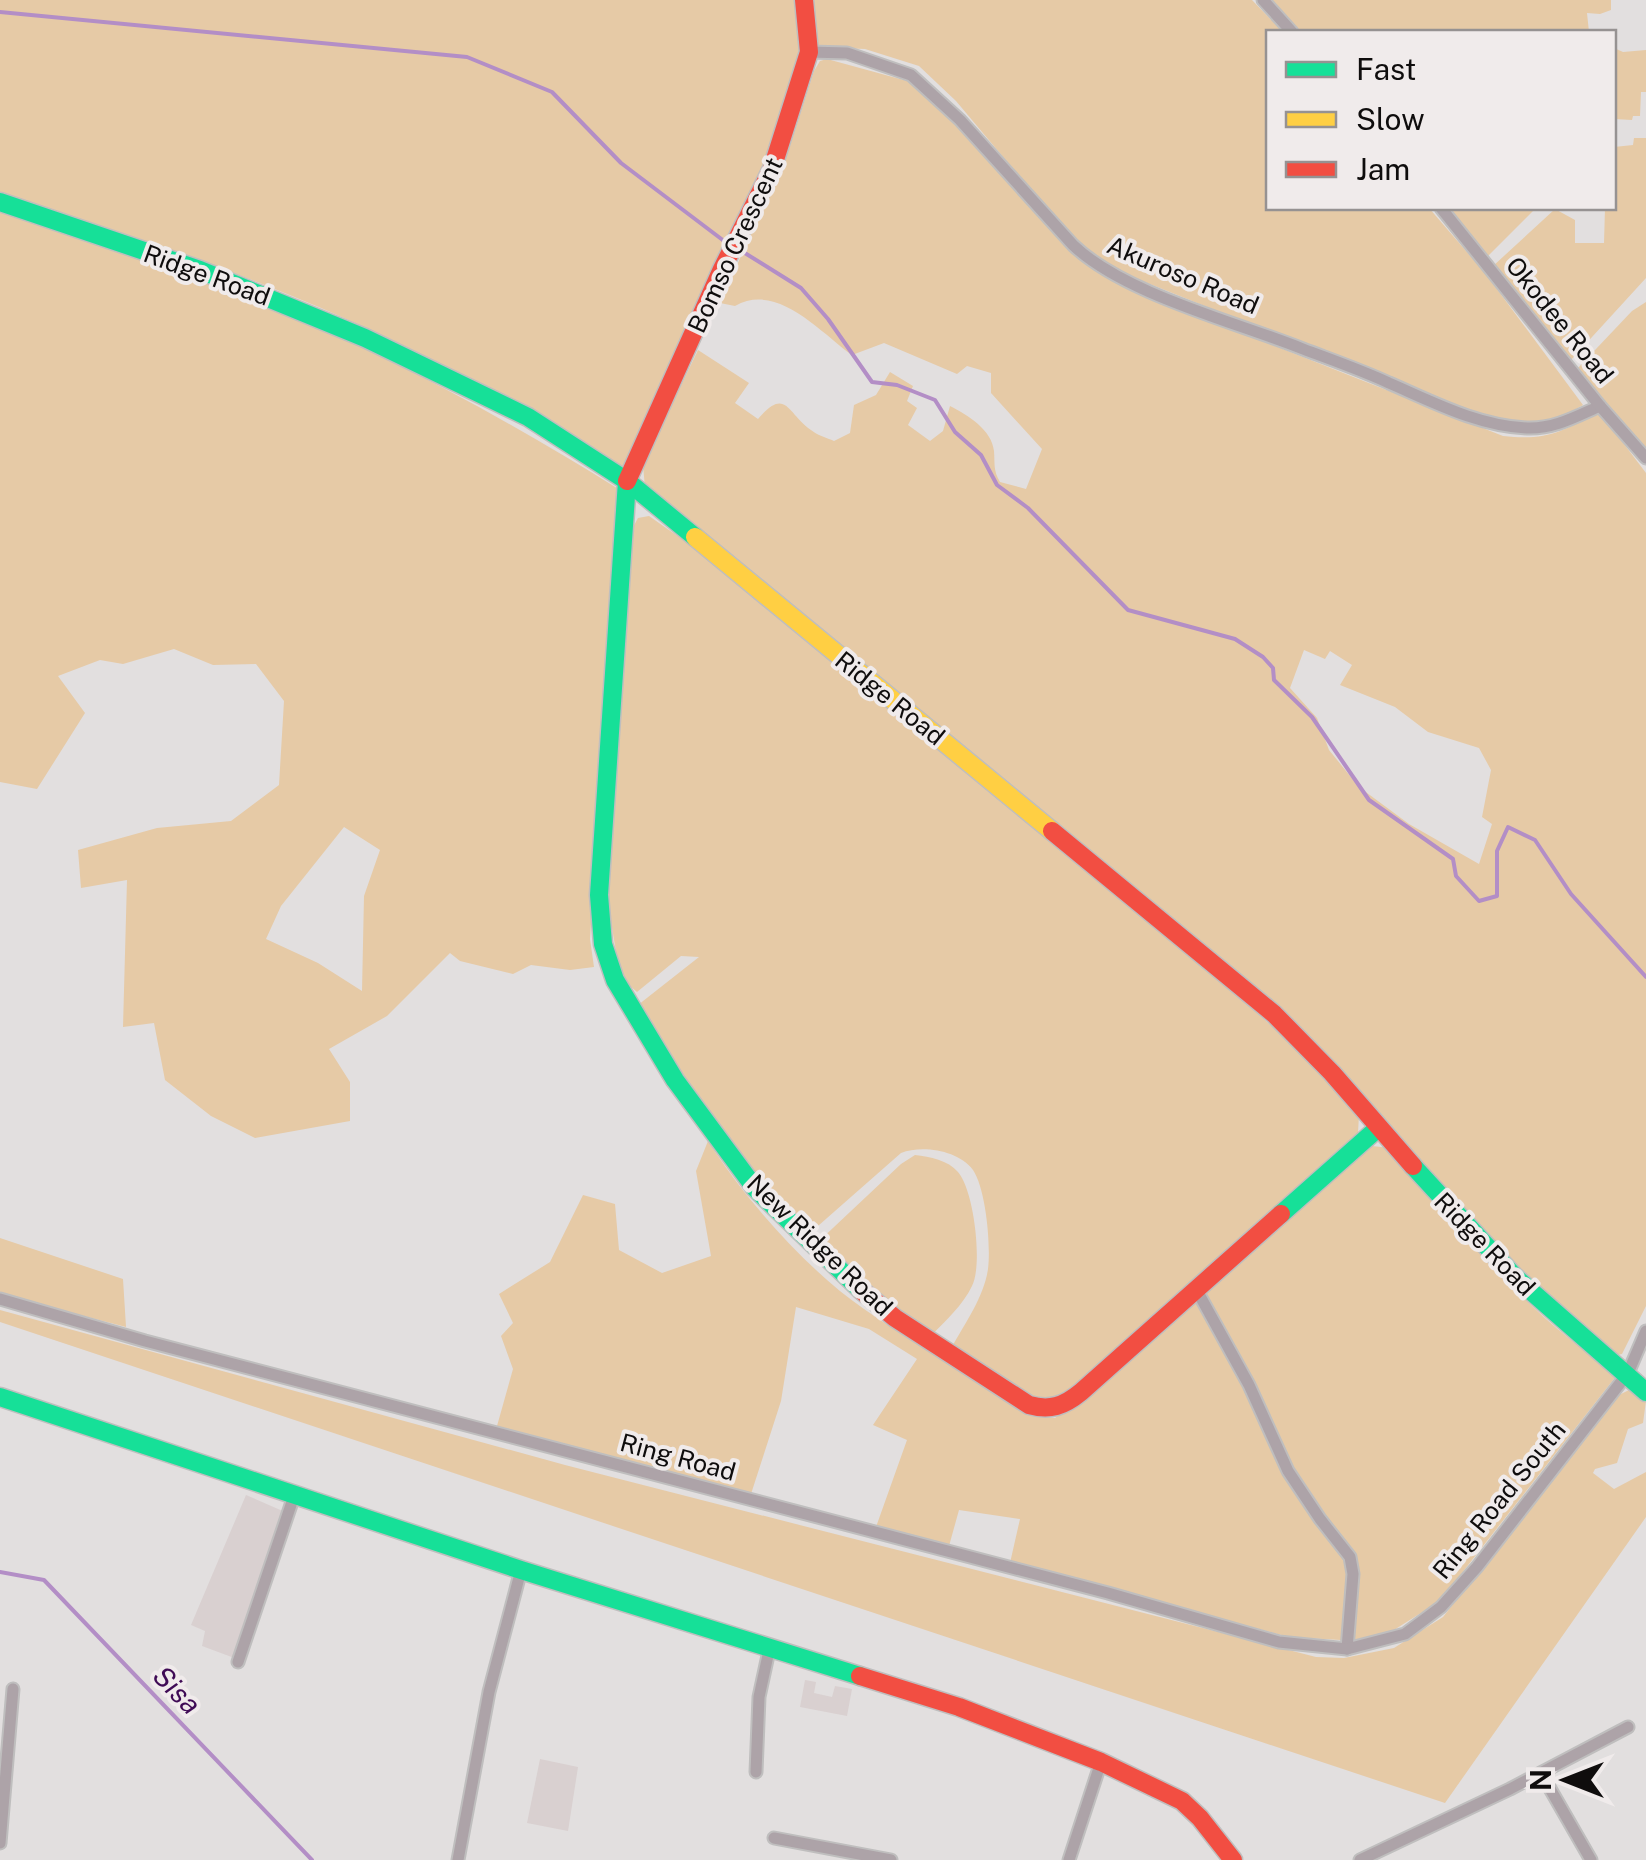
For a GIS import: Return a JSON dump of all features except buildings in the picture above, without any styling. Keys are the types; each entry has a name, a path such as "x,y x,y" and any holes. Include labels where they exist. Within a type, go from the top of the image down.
{"street":[{"name":"Bomso Crescent","path":"627,480 722,269 772,169 809,52 804,0"},
{"path":"1263,0 1290,30"},
{"name":"Akuroso Road","path":"809,52 847,53 870,59 919,81 996,158 1084,256 1124,278 1196,310 1388,382 1448,410 1498,424 1557,426 1600,406"},
{"name":"Ridge Road","path":"0,202 200,270 364,338 528,417 627,480 1255,997 1314,1052 1457,1217 1543,1304 1646,1392"},
{"name":"Okodee Road","path":"1442,210 1646,458"},
{"name":"New Ridge Road","path":"627,480 599,919 603,944 615,980 674,1080 755,1188 843,1274 895,1318 1029,1405 1044,1411 1058,1408 1378,1128"},
{"path":"1196,1288 1249,1385 1288,1470 1350,1557 1353,1574 1347,1649"},
{"name":"Ring Road","path":"0,1299 144,1341 1108,1593 1279,1642 1347,1649"},
{"name":"Ring Road South","path":"1347,1649 1405,1634 1441,1608 1628,1373 1646,1331"},
{"path":"0,1397 520,1570 958,1707 1101,1762 1182,1801 1233,1860"},
{"path":"238,1662 295,1492"},
{"path":"458,1860 486,1708 520,1570"},
{"path":"756,1772 758,1697 770,1646"},
{"path":"0,1844 13,1688"},
{"path":"1360,1860 1628,1727"},
{"path":"1069,1860 1101,1762"},
{"path":"1541,1772 1591,1860"},
{"path":"774,1838 891,1860"}],"shaded area":[{"path":"0,0 799,0 800,58 792,100 753,195 624,467 617,469 475,382 320,308 160,246 0,196"},
{"path":"811,0 1252,0 1281,30 1266,30 1266,210 1431,210 1485,273 1583,405 1536,422 1507,421 1476,413 1115,270 1068,234 956,101 919,66 865,49 814,47"},
{"path":"1270,0 1611,0 1611,10 1587,13 1589,30 1295,30"},
{"path":"1616,49 1646,50 1646,92 1641,92 1640,116 1633,116 1632,120 1616,119"},
{"path":"827,59 911,82 947,112 1067,245 1090,265 1141,293 1503,436 1553,434 1597,413 1646,473 1646,1306 1622,1354 1617,1355 1547,1303 1350,1083 645,488 643,465 698,350 749,383 735,403 758,419 767,409 781,403 813,432 834,441 850,433 854,405 876,395 890,372 913,386 907,401 917,408 908,425 930,441 943,431 950,406 989,436 1000,482 1026,489 1042,449 991,393 991,373 967,366 957,374 884,343 852,355 797,312 782,305 766,300 735,306 720,303 790,146 820,61","holes":["1304,650 1325,659 1330,651 1352,665 1340,685 1395,707 1428,732 1479,748 1491,770 1482,817 1492,824 1479,864 1409,824 1359,787 1329,750 1317,718 1290,688"]},
{"path":"1634,138 1646,138 1646,278 1571,360 1492,267 1554,210 1575,220 1575,243 1604,243 1605,210 1616,210 1616,147 1633,145"},
{"path":"1449,210 1534,210 1488,256"},
{"path":"0,211 207,282 336,335 528,434 620,490 590,939 594,967 570,970 531,965 513,974 460,961 450,953 387,1016 329,1049 350,1082 350,1121 255,1138 211,1116 165,1080 154,1023 123,1027 127,880 81,888 78,850 157,828 231,821 279,785 284,701 256,664 213,665 174,649 123,664 100,660 58,676 85,713 37,789 0,782","holes":["344,827 380,850 364,896 362,991 318,963 266,939 281,906"]},
{"path":"1646,302 1646,451 1578,368 1632,311"},
{"path":"649,516 699,551 1235,994 1297,1048 1359,1115 1358,1133 1348,1146 1065,1396 1030,1397 952,1347 978,1300 989,1259 984,1204 978,1179 966,1163 939,1151 919,1149 901,1153 810,1233 742,1164 638,1005 699,957 681,956 637,992 623,980 608,903 615,738 630,533 638,518"},
{"path":"708,1141 778,1232 842,1293 1032,1416 1055,1418 1195,1300 1240,1381 1250,1384 1204,1293 1364,1149 1372,1146 1390,1148 1524,1298 1617,1375 1440,1601 1386,1635 1358,1641 1289,1637 1010,1563 1020,1519 959,1510 949,1546 876,1527 907,1440 873,1425 917,1359 869,1329 796,1307 781,1401 751,1494 497,1426 513,1369 501,1336 513,1323 499,1294 550,1262 583,1195 615,1204 619,1250 662,1273 711,1256 696,1171"},
{"path":"915,1155 944,1162 958,1172 968,1194 975,1228 977,1262 972,1286 932,1335 901,1316 817,1243"},
{"path":"0,1238 123,1279 126,1327 0,1294"},
{"path":"0,1310 565,1465 1316,1657 1344,1658 1394,1648 1443,1617 1617,1396 1629,1390 1639,1392 1646,1401 1643,1423 1628,1429 1617,1463 1593,1473 1614,1489 1646,1472 1646,1517 1445,1803 0,1322"},
{"path":"246,1495 285,1512 237,1659 202,1646 205,1631 191,1625"},
{"path":"805,1680 816,1682 814,1693 832,1697 835,1686 852,1689 847,1716 800,1707"},
{"path":"540,1759 578,1767 568,1831 527,1823"}],"waterway":[{"path":"0,12 467,57 552,92 621,163 728,244"},
{"path":"740,250 801,288 872,382 897,385 935,400 955,432 981,455 997,485 1028,508 1128,610 1235,639 1263,657 1273,668 1274,680 1312,717 1369,800 1453,859 1456,876 1479,901 1497,896 1497,851 1508,827 1535,840 1571,894 1646,977"},
{"name":"Sisa","path":"0,1572 44,1580 312,1860"}],"traffic: fast":[{"path":"0,202 200,270 365,338 528,417 627,481 695,537"},
{"path":"627,481 599,895 603,944 615,980 675,1080 755,1188 861,1290"},
{"path":"1281,1214 1378,1128"},
{"path":"1413,1166 1515,1277 1646,1392"},
{"path":"0,1397 521,1570 860,1676"}],"traffic: slow":[{"path":"695,537 1052,831"}],"traffic: jam":[{"path":"627,481 722,269 772,169 809,52 804,0"},
{"path":"1052,831 1274,1014 1413,1166"},
{"path":"861,1290 895,1318 1029,1405 1050,1407 1081,1392 1281,1214"},
{"path":"860,1676 959,1707 1101,1762 1182,1801 1233,1860"}]}
